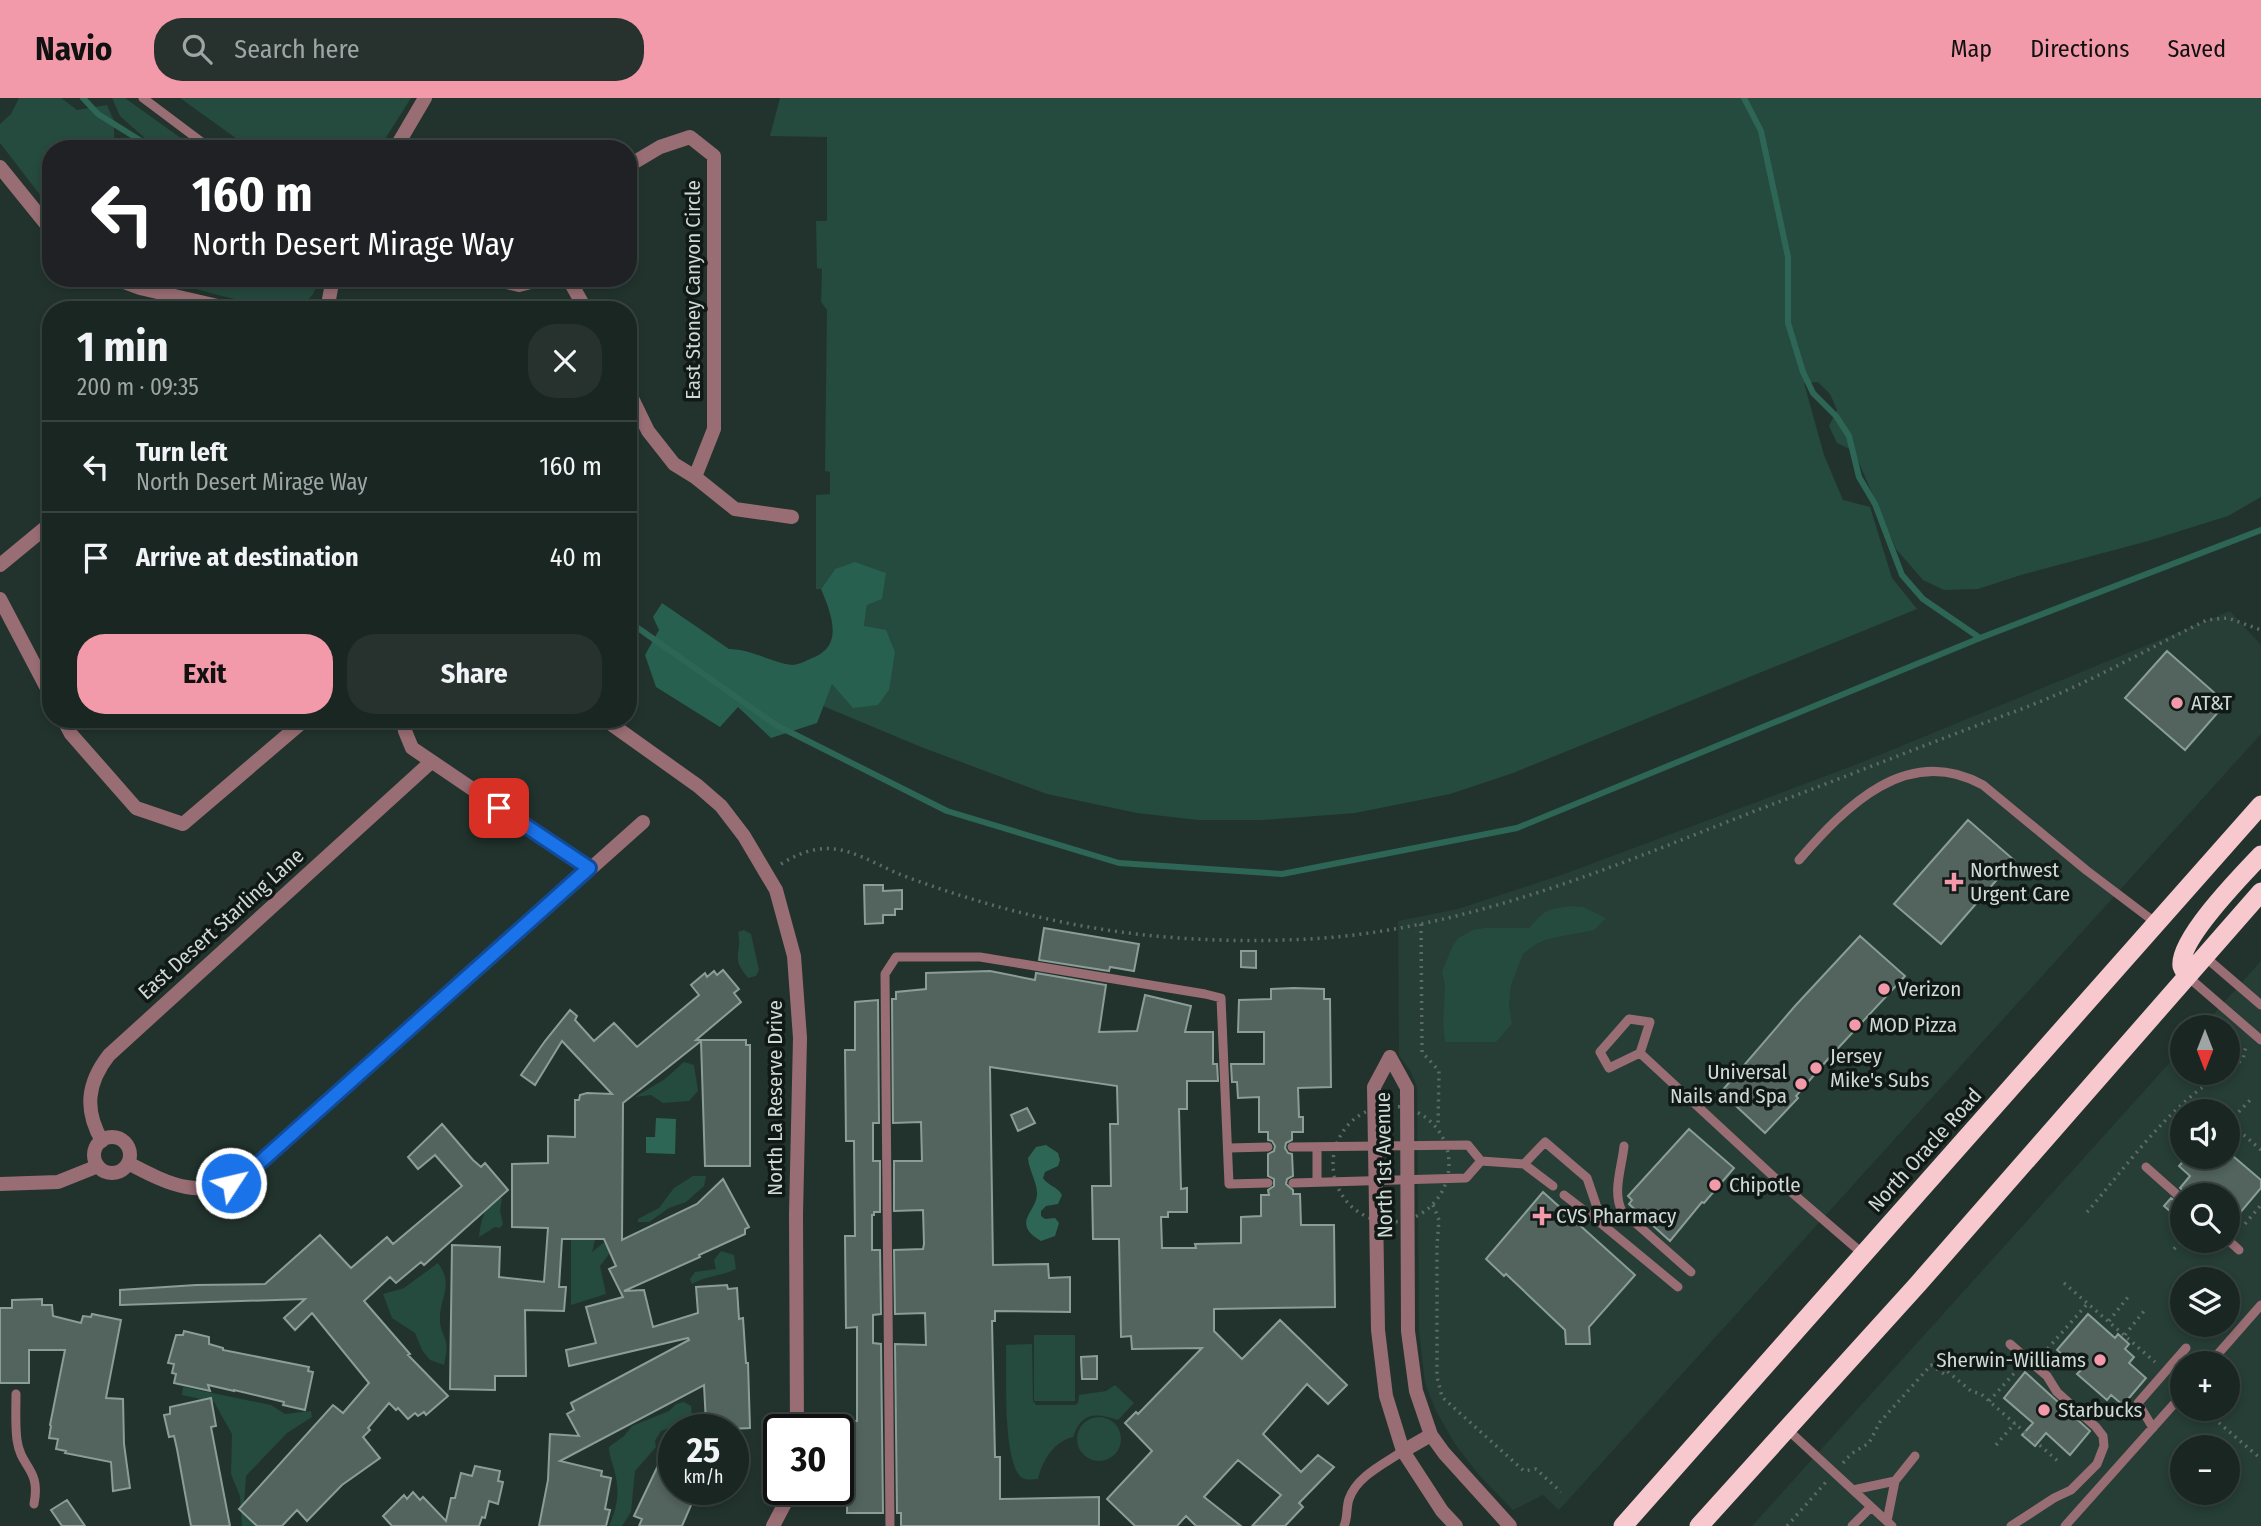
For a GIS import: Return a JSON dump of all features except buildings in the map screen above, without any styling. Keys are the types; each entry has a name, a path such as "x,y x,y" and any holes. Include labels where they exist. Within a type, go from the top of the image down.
{"highway":[{"name":"North Oracle Road","path":"1623,1526 2261,805"},
{"path":"2187,976 2182,965 2185,949 2201,923 2261,855"},
{"path":"1699,1526 1788,1430 2261,892"}],"street":[{"path":"399,140 425,98"},
{"name":"East Stoney Canyon Circle","path":"637,161 660,147 690,137 714,156 714,429 695,477"},
{"path":"0,167 42,219"},
{"path":"137,287 179,301"},
{"path":"637,408 648,431 674,464 736,509 792,517"},
{"path":"0,565 42,530"},
{"path":"0,599 42,679"},
{"path":"68,728 136,808 183,824 295,728"},
{"path":"404,728 412,748 589,868"},
{"name":"North La Reserve Drive","path":"617,728 698,786 720,806 744,836 776,890 794,956 800,1038 796,1214 797,1414"},
{"name":"East Desert Starling Lane","path":"102,1141 92,1124 90,1107 96,1077 108,1055 431,762"},
{"path":"128,1163 169,1183 197,1189 231,1183 247,1174 643,822"},
{"name":"North 1st Avenue","path":"1456,1526 1442,1511 1403,1451 1386,1396 1381,1365 1378,1330 1374,1087 1390,1057 1407,1088 1409,1342 1416,1391 1431,1435 1462,1475 1510,1526"},
{"path":"110,1138 122,1141 129,1151 128,1163 123,1170 105,1172 97,1166 94,1154 102,1141 110,1138"},
{"path":"0,1184 58,1182 97,1166"},
{"path":"1403,1451 1431,1435"},
{"path":"773,1526 784,1505"}],"lane":[{"path":"143,98 199,140"},
{"path":"1799,860 1853,804 1896,777 1926,771 1966,776 1983,785 2086,870 2156,923"},
{"path":"2204,956 2261,1005"},
{"path":"890,1526 885,974 896,957 980,957 1221,998 1229,1184 1268,1183"},
{"path":"2187,976 2261,1040"},
{"path":"1629,1019 1650,1022 1640,1053 1609,1068 1600,1052 1629,1019"},
{"path":"1640,1053 1775,1178 1863,1254"},
{"path":"1524,1164 1545,1142 1587,1178 1603,1225"},
{"path":"1292,1147 1468,1145 1481,1160 1524,1164 1553,1186"},
{"path":"1625,1146 1617,1192 1622,1211 1691,1272"},
{"path":"1229,1149 1268,1147"},
{"path":"1317,1147 1317,1182"},
{"path":"1293,1183 1466,1178 1481,1160"},
{"path":"2146,1167 2170,1188"},
{"path":"1564,1195 1678,1287"},
{"path":"2221,1351 2261,1305"},
{"path":"2010,1344 2047,1376 2057,1392 2096,1427 2103,1436 2104,1446 2098,1464 2071,1490 2054,1497 2011,1526"},
{"path":"2153,1428 2138,1404 2186,1348"},
{"path":"16,1394 17,1440 35,1477 37,1488 34,1504"},
{"path":"2065,1526 2170,1409"},
{"path":"1788,1430 1889,1524"},
{"path":"1344,1526 1349,1500 1355,1488 1367,1475 1403,1451"},
{"path":"1889,1524 1895,1481 1914,1455"},
{"path":"1853,1490 1895,1481"},
{"path":"1852,1526 1871,1507"}],"path":[{"path":"781,864 804,852 836,847 970,900 1019,914 1117,933 1205,940 1288,940 1421,924 1461,917 1576,880 2047,698 2207,620 2228,618 2261,630"},
{"path":"1421,924 1422,1052 1439,1071 1438,1129"},
{"path":"2240,1029 2244,1025"},
{"path":"2240,1033 2246,1038 2246,1052 2240,1061"},
{"path":"2087,1212 2177,1108 2205,1085"},
{"path":"2240,1110 2253,1097"},
{"path":"2241,1133 2261,1150"},
{"path":"1433,1205 1439,1220 1437,1377 1442,1397 1524,1471 1536,1469 1561,1492"},
{"path":"2240,1225 2261,1205"},
{"path":"2064,1283 2166,1371"},
{"path":"2109,1321 2128,1297"},
{"path":"2124,1335 2144,1311"},
{"path":"1787,1526 1851,1454 1869,1444 1880,1422 1931,1365 1944,1374 1947,1371 1971,1391 1982,1394 2060,1463"},
{"path":"2217,1421 2261,1459"},
{"path":"1996,1445 2015,1423"}],"shaded area":[{"path":"19,98 61,98 77,110 107,105 114,121 116,140 42,140 42,197 0,143 0,124 11,114"},
{"path":"112,98 125,98 183,140 147,140 120,116"},
{"path":"180,98 411,98 385,139 238,140"},
{"path":"780,98 2261,98 2261,497 2228,516 2148,541 1978,589 1944,590 1923,580 1896,549 1854,451 1837,443 1829,426 1837,410 1830,394 1818,382 1804,383 1824,455 1843,500 1870,507 1892,578 1917,609 1513,773 1450,794 1355,813 1262,820 1198,820 1137,813 1047,794 921,747 823,706 832,683 864,627 867,605 835,569 821,589 816,589 816,495 830,494 830,472 825,471 827,310 821,302 822,269 817,268 816,221 827,221 827,137 770,136"},
{"path":"190,287 316,287 305,301 245,301"},
{"path":"855,562 886,573 882,599 867,605 864,626 886,630 895,652 889,690 878,705 853,708 832,684 817,723 771,738 738,707 720,727 656,687 645,655 659,630 653,617 662,603 729,649 797,664 822,653 829,646 833,628 821,589 835,569"},
{"path":"2230,611 2261,645 2261,734 1559,1510 1543,1495 1513,1510 1479,1475 1455,1444 1436,1411 1425,1383 1419,1331 1417,1087 1410,1070 1399,1056 1398,921 1458,909 1567,873 1855,765"},
{"path":"1570,906 1583,907 1606,918 1594,930 1548,939 1523,954 1511,985 1509,1004 1512,1024 1496,1042 1445,1042 1445,986 1442,972 1458,938 1484,928 1529,928 1546,912"},
{"path":"744,930 751,934 759,970 756,976 748,978 738,959 738,932"},
{"path":"2261,961 2261,1526 1752,1526 2170,1062 2170,1085 2240,1085 2240,1015 2213,1015"},
{"path":"684,1062 694,1065 698,1091 689,1101 663,1103 651,1095 635,1097 665,1079"},
{"path":"656,1118 676,1119 675,1154 646,1153 646,1137 655,1137"},
{"path":"1046,1145 1058,1153 1060,1160 1058,1166 1045,1172 1043,1178 1062,1195 1058,1204 1046,1206 1041,1211 1041,1216 1045,1219 1055,1218 1059,1223 1055,1236 1041,1241 1027,1228 1026,1222 1037,1192 1028,1158 1036,1147"},
{"path":"693,1176 706,1176 704,1186 686,1202 669,1208 649,1222 638,1222 638,1219 659,1208 674,1188"},
{"path":"502,1198 500,1211 503,1224 479,1237 487,1208"},
{"path":"571,1237 595,1240 592,1252 607,1240 610,1253 600,1266 606,1294 571,1305"},
{"path":"721,1251 734,1255 736,1269 692,1284 690,1279 695,1272 716,1269 714,1260"},
{"path":"438,1263 446,1285 440,1312 447,1346 444,1365 430,1360 422,1350 415,1333 392,1318 383,1294 404,1288"},
{"path":"1034,1335 1075,1335 1075,1401 1034,1401"},
{"path":"1032,1344 1033,1401 1036,1405 1075,1405 1079,1395 1106,1391 1115,1385 1134,1403 1118,1420 1096,1415 1085,1418 1073,1437 1060,1443 1050,1453 1042,1465 1038,1479 1029,1480 1021,1477 1011,1453 1007,1414 1006,1345"},
{"path":"183,1387 271,1405 285,1414 311,1411 312,1417 287,1433 246,1476 246,1516 256,1526 242,1526 240,1496 231,1474 232,1434 214,1402 182,1395"},
{"path":"684,1402 691,1406 692,1414 662,1414"},
{"path":"658,1415 656,1447 635,1471 631,1512 622,1526 609,1526 616,1505 617,1491 609,1447 632,1426"},
{"path":"1099,1417 1115,1423 1121,1439 1115,1455 1099,1461 1083,1455 1077,1439 1083,1423"}],"waterway":[{"path":"83,98 98,114 140,140"},
{"path":"1744,98 1761,131 1788,257 1788,323 1803,372 1813,393 1836,416 1849,436 1859,477 1875,504 1902,575 1923,599 1980,638"},
{"path":"637,627 776,725 947,811 1119,863 1282,874 1517,828 1980,638 2261,530"}],"place":[{"name":"AT&T","path":"2177,703"},
{"name":"Northwest Urgent Care","path":"1954,882"},
{"name":"Verizon","path":"1884,989"},
{"name":"MOD Pizza","path":"1855,1025"},
{"name":"Jersey Mike's Subs","path":"1816,1068"},
{"name":"Universal Nails and Spa","path":"1801,1084"},
{"name":"Chipotle","path":"1715,1185"},
{"name":"CVS Pharmacy","path":"1542,1216"},
{"name":"Sherwin-Williams","path":"2100,1360"},
{"name":"Starbucks","path":"2044,1410"}],"route":[{"path":"231,1183 247,1174 589,868 499,808"}]}
